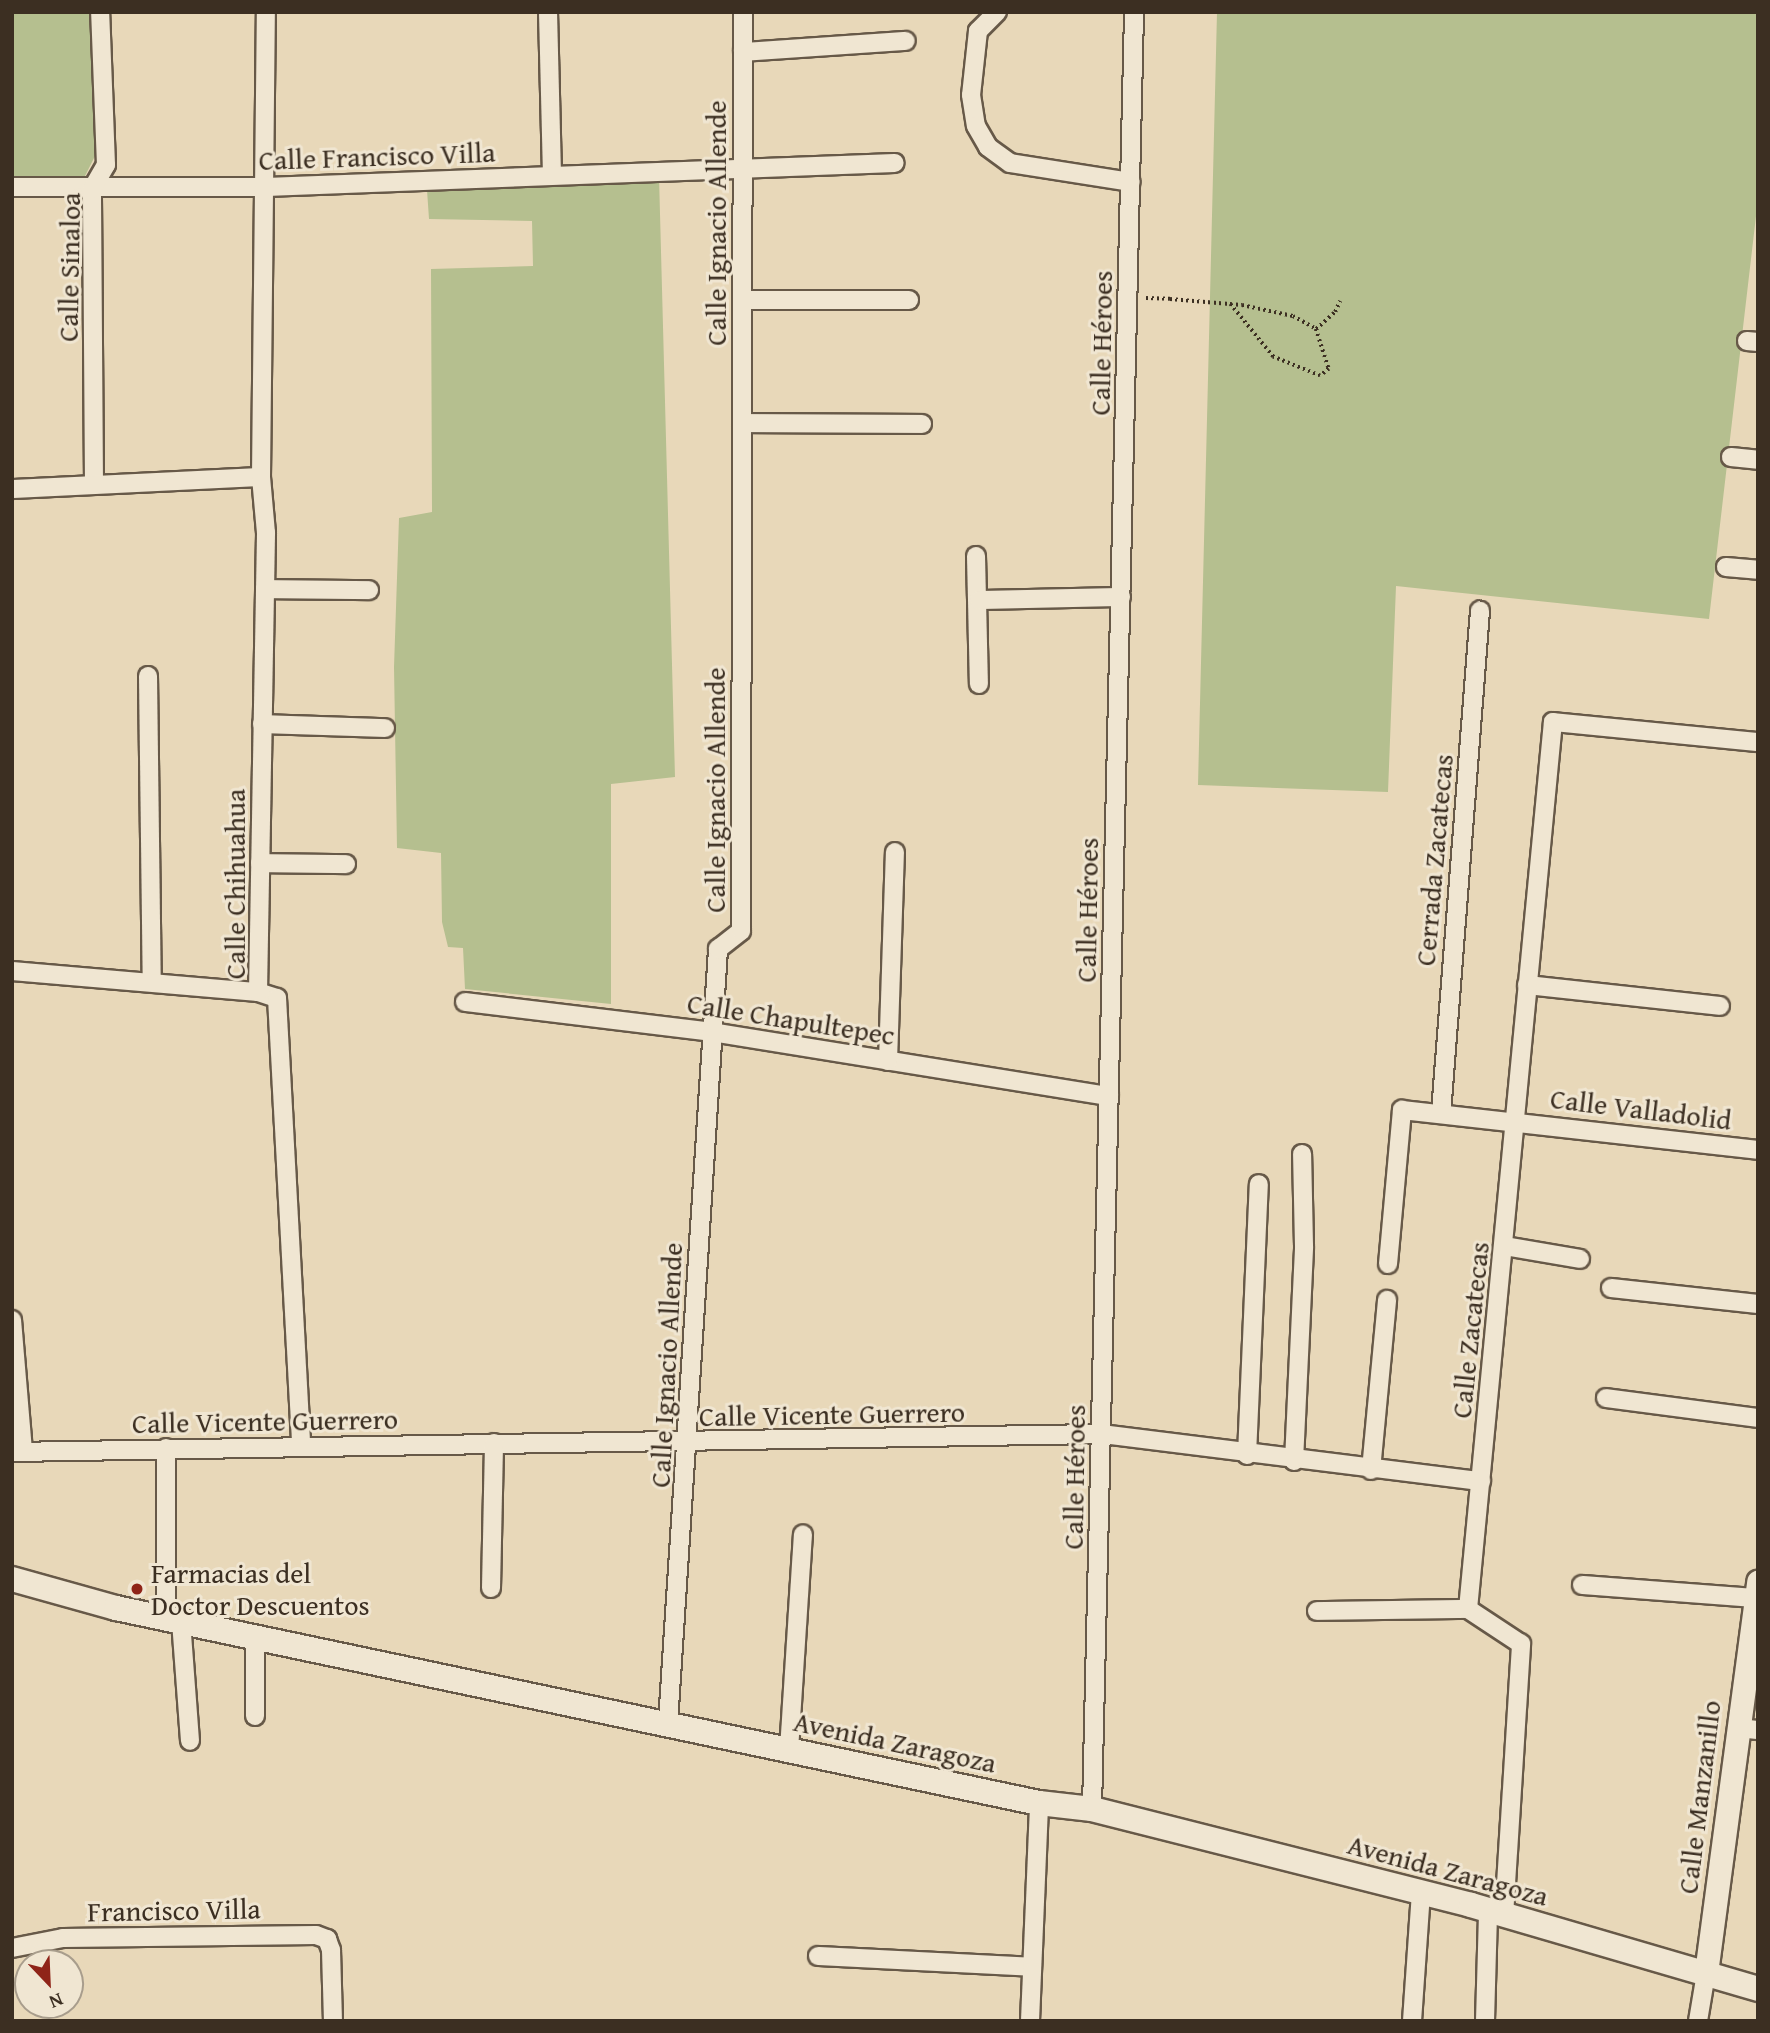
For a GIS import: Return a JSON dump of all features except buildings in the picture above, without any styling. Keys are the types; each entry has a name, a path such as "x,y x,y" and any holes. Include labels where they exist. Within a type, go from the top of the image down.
{"main road":[{"name":"Avenida Zaragoza","path":"12,1580 174,1620 1039,1803 1092,1809 1421,1892 1758,1989"}],"street":[{"name":"Calle Sinaloa","path":"94,484 92,189 106,165 100,12"},
{"name":"Calle Chihuahua","path":"265,12 261,477 265,589 258,992 277,998 280,1006 301,1445"},
{"path":"548,12 552,176"},
{"name":"Calle Ignacio Allende","path":"668,1723 689,1443 718,949 741,931 743,12"},
{"path":"997,12 978,31 971,95 976,126 988,146 1010,163 1131,182"},
{"name":"Calle Héroes","path":"1092,1809 1134,12"},
{"path":"743,52 906,41"},
{"name":"Calle Francisco Villa","path":"12,187 265,187 895,163"},
{"path":"742,300 909,300"},
{"path":"742,423 922,424"},
{"path":"1731,457 1758,460"},
{"path":"12,489 261,477"},
{"path":"976,556 979,684"},
{"path":"1726,567 1758,570"},
{"path":"265,589 369,590"},
{"path":"979,600 1121,597"},
{"name":"Cerrada Zacatecas","path":"1441,1113 1480,611"},
{"path":"148,677 152,982"},
{"name":"Calle Zacatecas","path":"1468,1609 1517,1120 1527,985 1553,722 1758,742"},
{"path":"262,724 385,728"},
{"path":"888,1060 895,852"},
{"path":"260,863 346,864"},
{"path":"12,971 258,992"},
{"path":"1527,985 1720,1006"},
{"name":"Calle Chapultepec","path":"465,1002 712,1032 1109,1096"},
{"path":"1388,1264 1402,1110 1517,1120"},
{"name":"Calle Valladolid","path":"1517,1120 1758,1150"},
{"path":"1294,1461 1304,1246 1302,1154"},
{"path":"1247,1455 1259,1184"},
{"path":"1504,1246 1580,1259"},
{"path":"1611,1288 1758,1304"},
{"path":"1371,1470 1387,1300"},
{"path":"12,1320 18,1452"},
{"path":"1606,1398 1758,1418"},
{"name":"Calle Vicente Guerrero","path":"18,1452 301,1445 689,1443 1102,1434 1294,1461 1481,1481"},
{"path":"491,1588 494,1443"},
{"path":"166,1448 174,1620 190,1741"},
{"path":"789,1750 803,1534"},
{"path":"1582,1585 1757,1590"},
{"name":"Calle Manzanillo","path":"1698,2021 1748,1729 1757,1590"},
{"path":"1317,1611 1468,1609 1521,1644 1485,2021"},
{"path":"255,1637 255,1716"},
{"path":"1030,2021 1039,1803"},
{"path":"1412,2021 1421,1892"},
{"name":"Francisco Villa","path":"12,1948 63,1938 219,1934 316,1936 327,1939 331,1950 333,2021"},
{"path":"818,1956 1032,1967"}],"path":[{"path":"1128,298 1230,304 1293,316 1316,328 1329,369 1320,376 1273,357 1230,304"},
{"path":"1316,328 1335,312 1340,301"}],"green space":[{"path":"12,12 92,12 95,156 84,178 12,178"},
{"path":"1217,12 1758,12 1758,199 1709,619 1396,586 1388,792 1198,785"},
{"path":"659,176 675,777 611,784 611,1004 465,989 463,948 448,947 442,922 441,853 397,848 394,667 399,518 432,512 431,269 533,266 532,221 429,219 427,190"}],"place":[{"name":"Farmacias del Doctor Descuentos","path":"137,1589"}]}
